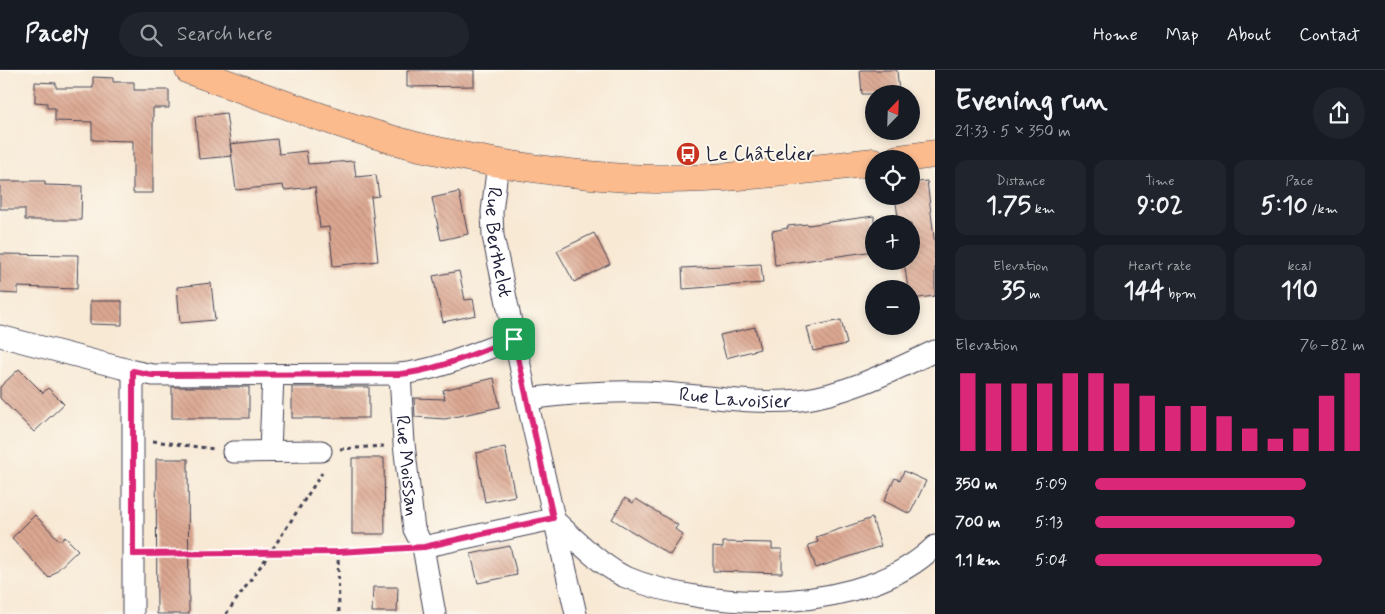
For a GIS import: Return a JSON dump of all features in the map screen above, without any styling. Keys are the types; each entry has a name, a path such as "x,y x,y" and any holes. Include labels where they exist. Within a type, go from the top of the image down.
{"main road":[{"path":"190,70 386,138 439,151 564,173 621,178 688,179 751,175 865,163"},
{"path":"920,156 935,154"}],"street":[{"name":"Rue Berthelot","path":"498,162 492,212 493,236 553,518 576,614"},
{"path":"0,336 133,371 158,375 400,374 426,370 514,339"},
{"name":"Rue Lavoisier","path":"527,399 570,394 629,392 665,393 752,401 800,400 829,394 934,355"},
{"path":"133,371 133,614"},
{"name":"Rue Moissan","path":"400,374 404,444 414,529 424,547 435,614"},
{"path":"270,451 272,375"},
{"path":"233,452 321,451"},
{"path":"424,547 553,518 605,564 636,582 675,598 696,604 753,613 805,612 843,604 867,596 902,577 922,561 935,546"}],"path":[{"path":"132,439 233,452"},
{"path":"226,614 270,553 322,474 321,451 404,444"},
{"path":"133,554 338,552 424,547"},
{"path":"338,552 340,614"}],"building":[{"path":"407,70 474,70 474,86 407,87"},
{"path":"860,70 897,70 898,85 865,85 865,94 862,94"},
{"path":"93,77 113,78 113,82 134,82 134,90 169,90 169,108 153,108 153,193 133,193 133,141 92,140 92,122 55,121 55,108 47,108 47,103 35,102 35,82 56,83 56,88 93,88"},
{"path":"226,113 232,156 199,159 195,117"},
{"path":"277,139 279,154 306,151 308,164 354,161 356,177 376,175 379,196 371,197 378,261 333,266 329,227 320,228 315,187 284,190 283,185 236,190 230,144"},
{"path":"0,181 45,181 45,185 82,186 81,220 25,220 25,209 0,209"},
{"path":"927,181 935,245 935,296 920,298 920,280 907,280 905,270 920,270 920,215 898,215 896,205 920,205 920,182"},
{"path":"459,192 468,234 441,240 432,198"},
{"path":"865,217 865,252 775,265 772,231 788,228 787,226"},
{"path":"594,233 610,264 574,282 557,251"},
{"path":"0,254 78,255 77,289 18,287 18,294 0,293"},
{"path":"761,264 763,283 683,289 682,268"},
{"path":"459,271 465,300 473,299 476,315 443,322 433,276"},
{"path":"211,283 215,320 180,323 177,287"},
{"path":"90,301 122,301 122,325 90,324"},
{"path":"841,320 847,344 813,351 807,327"},
{"path":"755,327 760,349 726,358 720,335"},
{"path":"19,369 43,393 48,388 64,404 34,432 0,398 0,387"},
{"path":"494,378 500,407 445,419 415,417 414,398 445,399 443,390"},
{"path":"172,387 249,387 249,418 172,418"},
{"path":"292,387 369,387 369,418 292,418"},
{"path":"505,447 515,496 485,502 476,453"},
{"path":"352,458 384,458 385,534 352,534"},
{"path":"156,459 188,459 189,614 157,614"},
{"path":"904,471 926,481 910,514 884,501 895,478 900,480"},
{"path":"625,498 633,503 636,499 678,525 675,529 683,535 670,555 612,519"},
{"path":"35,515 60,541 65,537 78,550 49,578 12,538"},
{"path":"872,518 881,546 816,568 808,545 818,542 816,537"},
{"path":"723,542 772,543 772,549 782,549 782,573 713,571 713,547 723,548"},
{"path":"510,546 517,575 478,583 471,554"},
{"path":"373,587 398,587 397,612 372,612"}],"place":[{"name":"Le Châtelier","path":"688,154"}],"route":[{"path":"514,339 553,518 424,547 338,552 133,554 133,371 152,375 400,374 426,370 514,339"}]}
